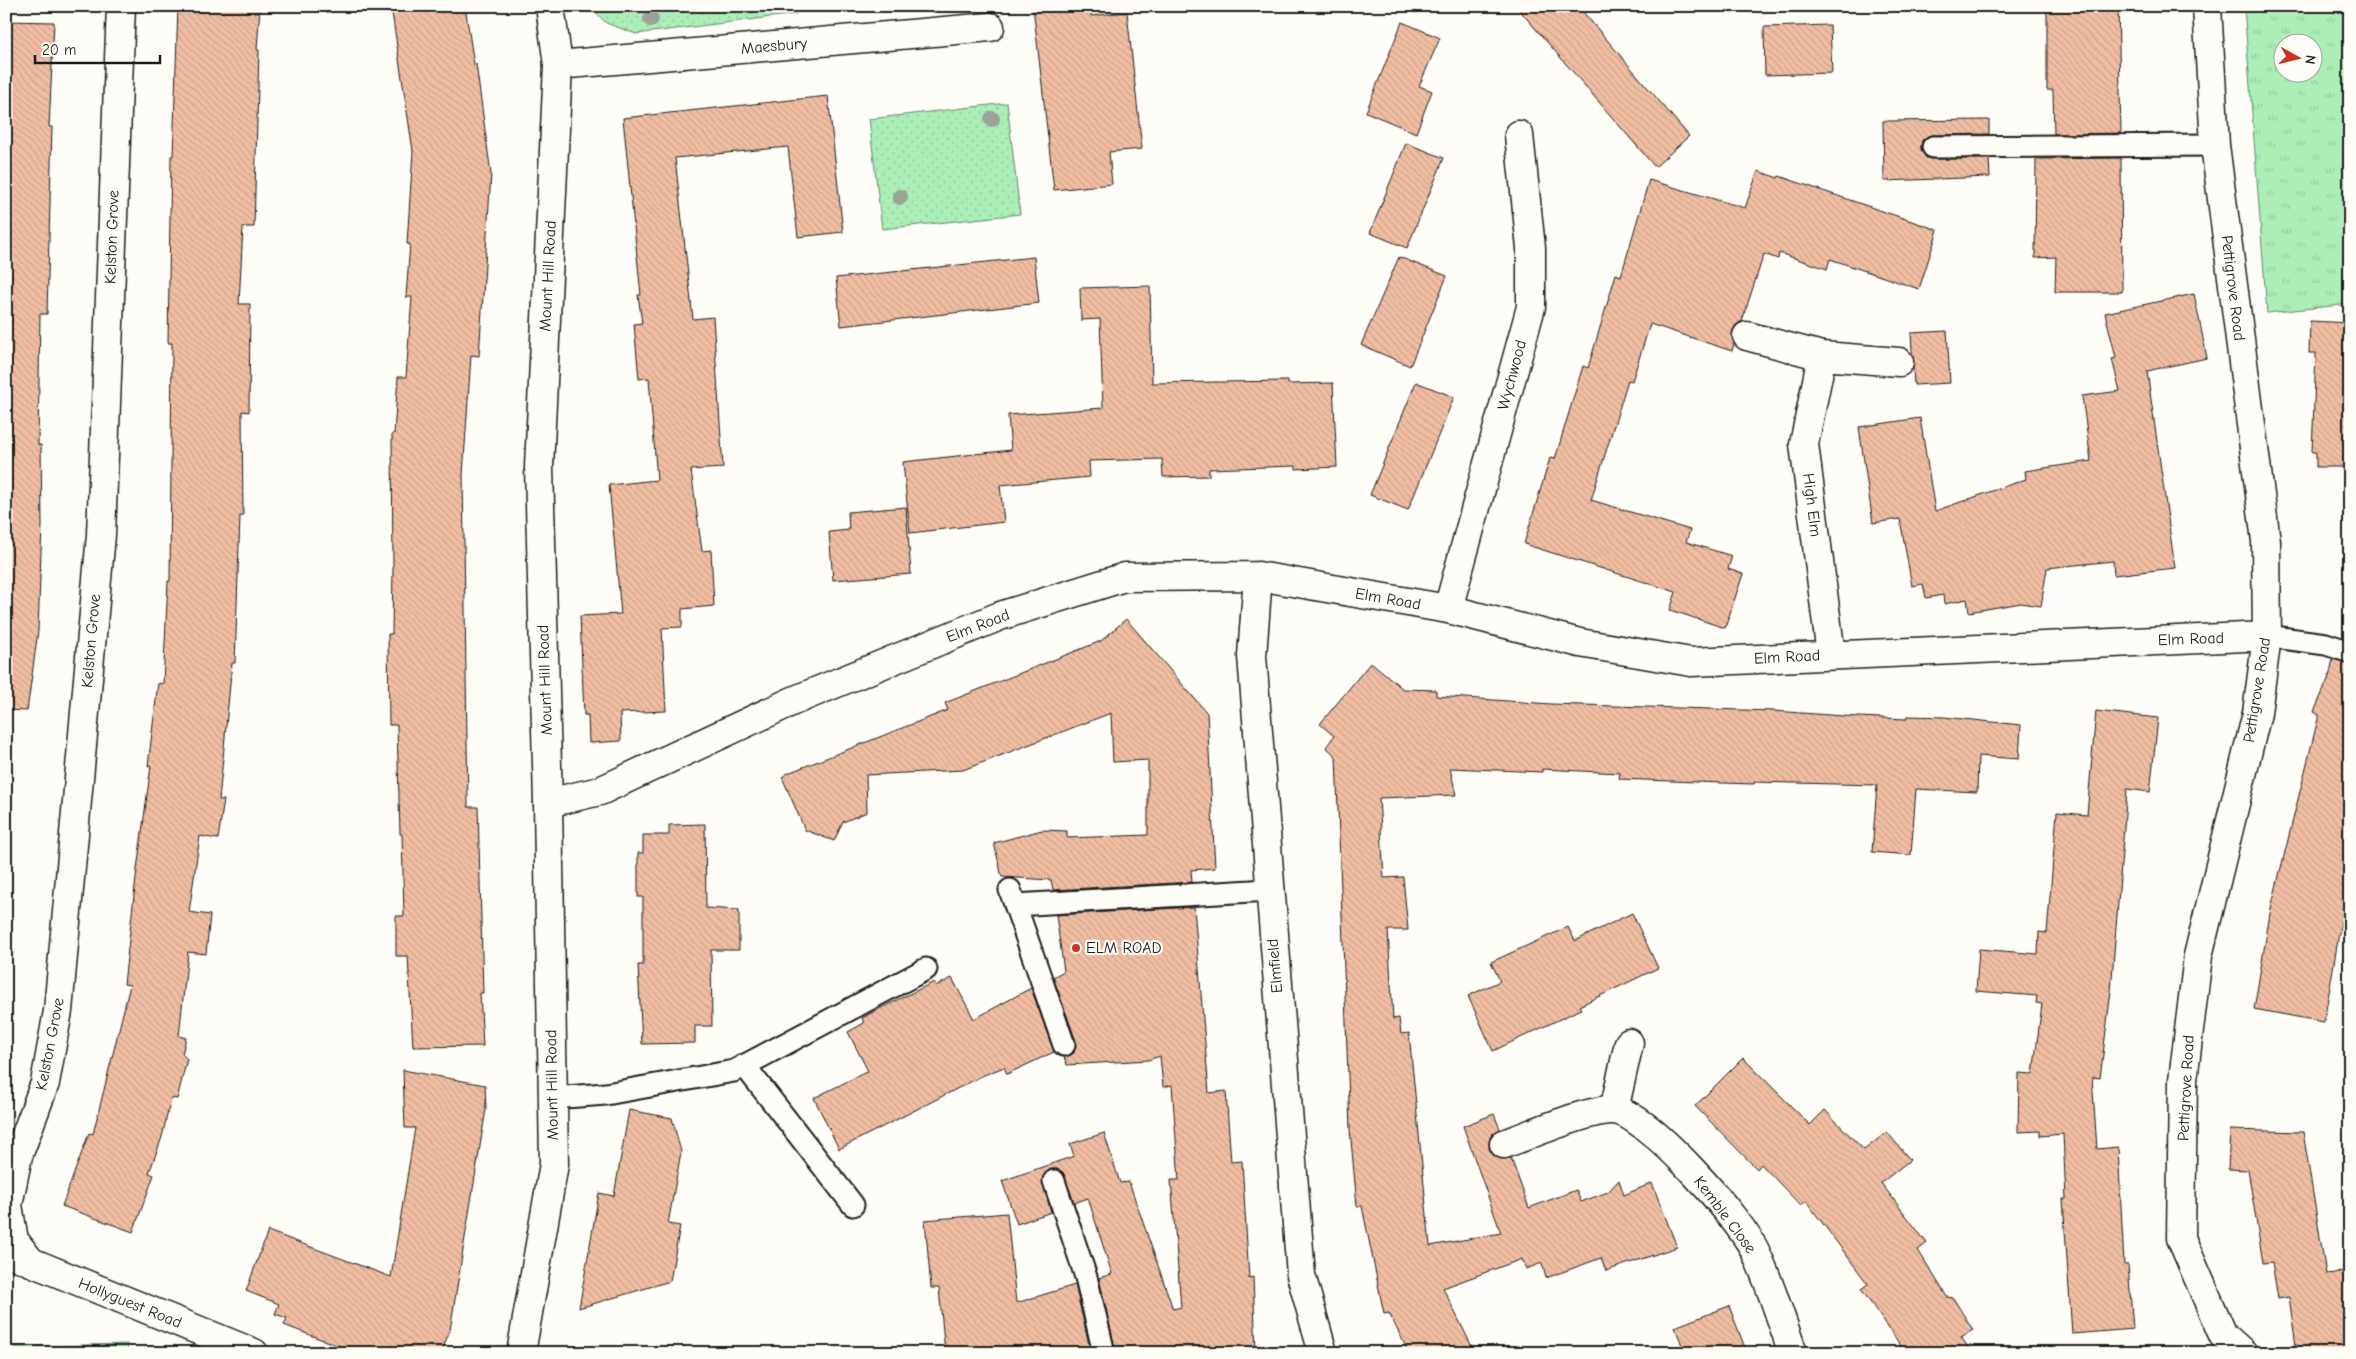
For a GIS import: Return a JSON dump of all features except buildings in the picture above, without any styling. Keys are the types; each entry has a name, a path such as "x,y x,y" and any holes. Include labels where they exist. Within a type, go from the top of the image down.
{"street":[{"name":"Kelston Grove","path":"31,1262 14,1240 8,1205 18,1156 45,1083 58,1011 100,535 122,6"},
{"name":"Mount Hill Road","path":"521,1353 554,1164 548,803 539,467 558,65 550,6"},
{"name":"Pettigrove Road","path":"2207,6 2215,145 2266,541 2267,636 2256,713 2198,956 2183,1080 2181,1238 2223,1335 2243,1353"},
{"name":"Maesbury","path":"558,65 990,27"},
{"name":"Wychwood","path":"1448,609 1531,308 1531,248 1519,135"},
{"path":"1747,336 1822,356 1899,362"},
{"name":"High Elm","path":"1822,356 1804,444 1831,654"},
{"name":"Elm Road","path":"548,803 600,791 793,701 1000,616 1125,577 1258,576 1448,609 1580,643 1691,662 1831,654 2267,636"},
{"name":"Elmfield","path":"1258,576 1252,656 1269,890 1301,1275 1323,1353"},
{"path":"1504,1144 1591,1113 1614,1110 1629,1044"},
{"name":"Kemble Close","path":"1614,1110 1641,1122 1677,1155 1715,1195 1756,1251 1793,1353"},
{"name":"Hollyguest Road","path":"6,1250 254,1353"}],"lane":[{"path":"1933,147 2215,145"},
{"path":"2267,636 2326,644 2350,652"},
{"path":"1064,1045 1013,897 1269,890"},
{"path":"552,1098 606,1094 734,1070 926,969"},
{"path":"744,1065 853,1205"},
{"path":"1054,1181 1086,1277 1104,1353"}],"green space":[{"path":"590,6 795,6 796,14 636,34 606,23"},
{"path":"2244,6 2350,6 2350,304 2267,313"},
{"path":"1007,103 1020,214 882,229 869,119"},
{"path":"127,1344 128,1353 6,1353 6,1347"}],"place":[{"name":"ELM ROAD","path":"1076,948"}]}
